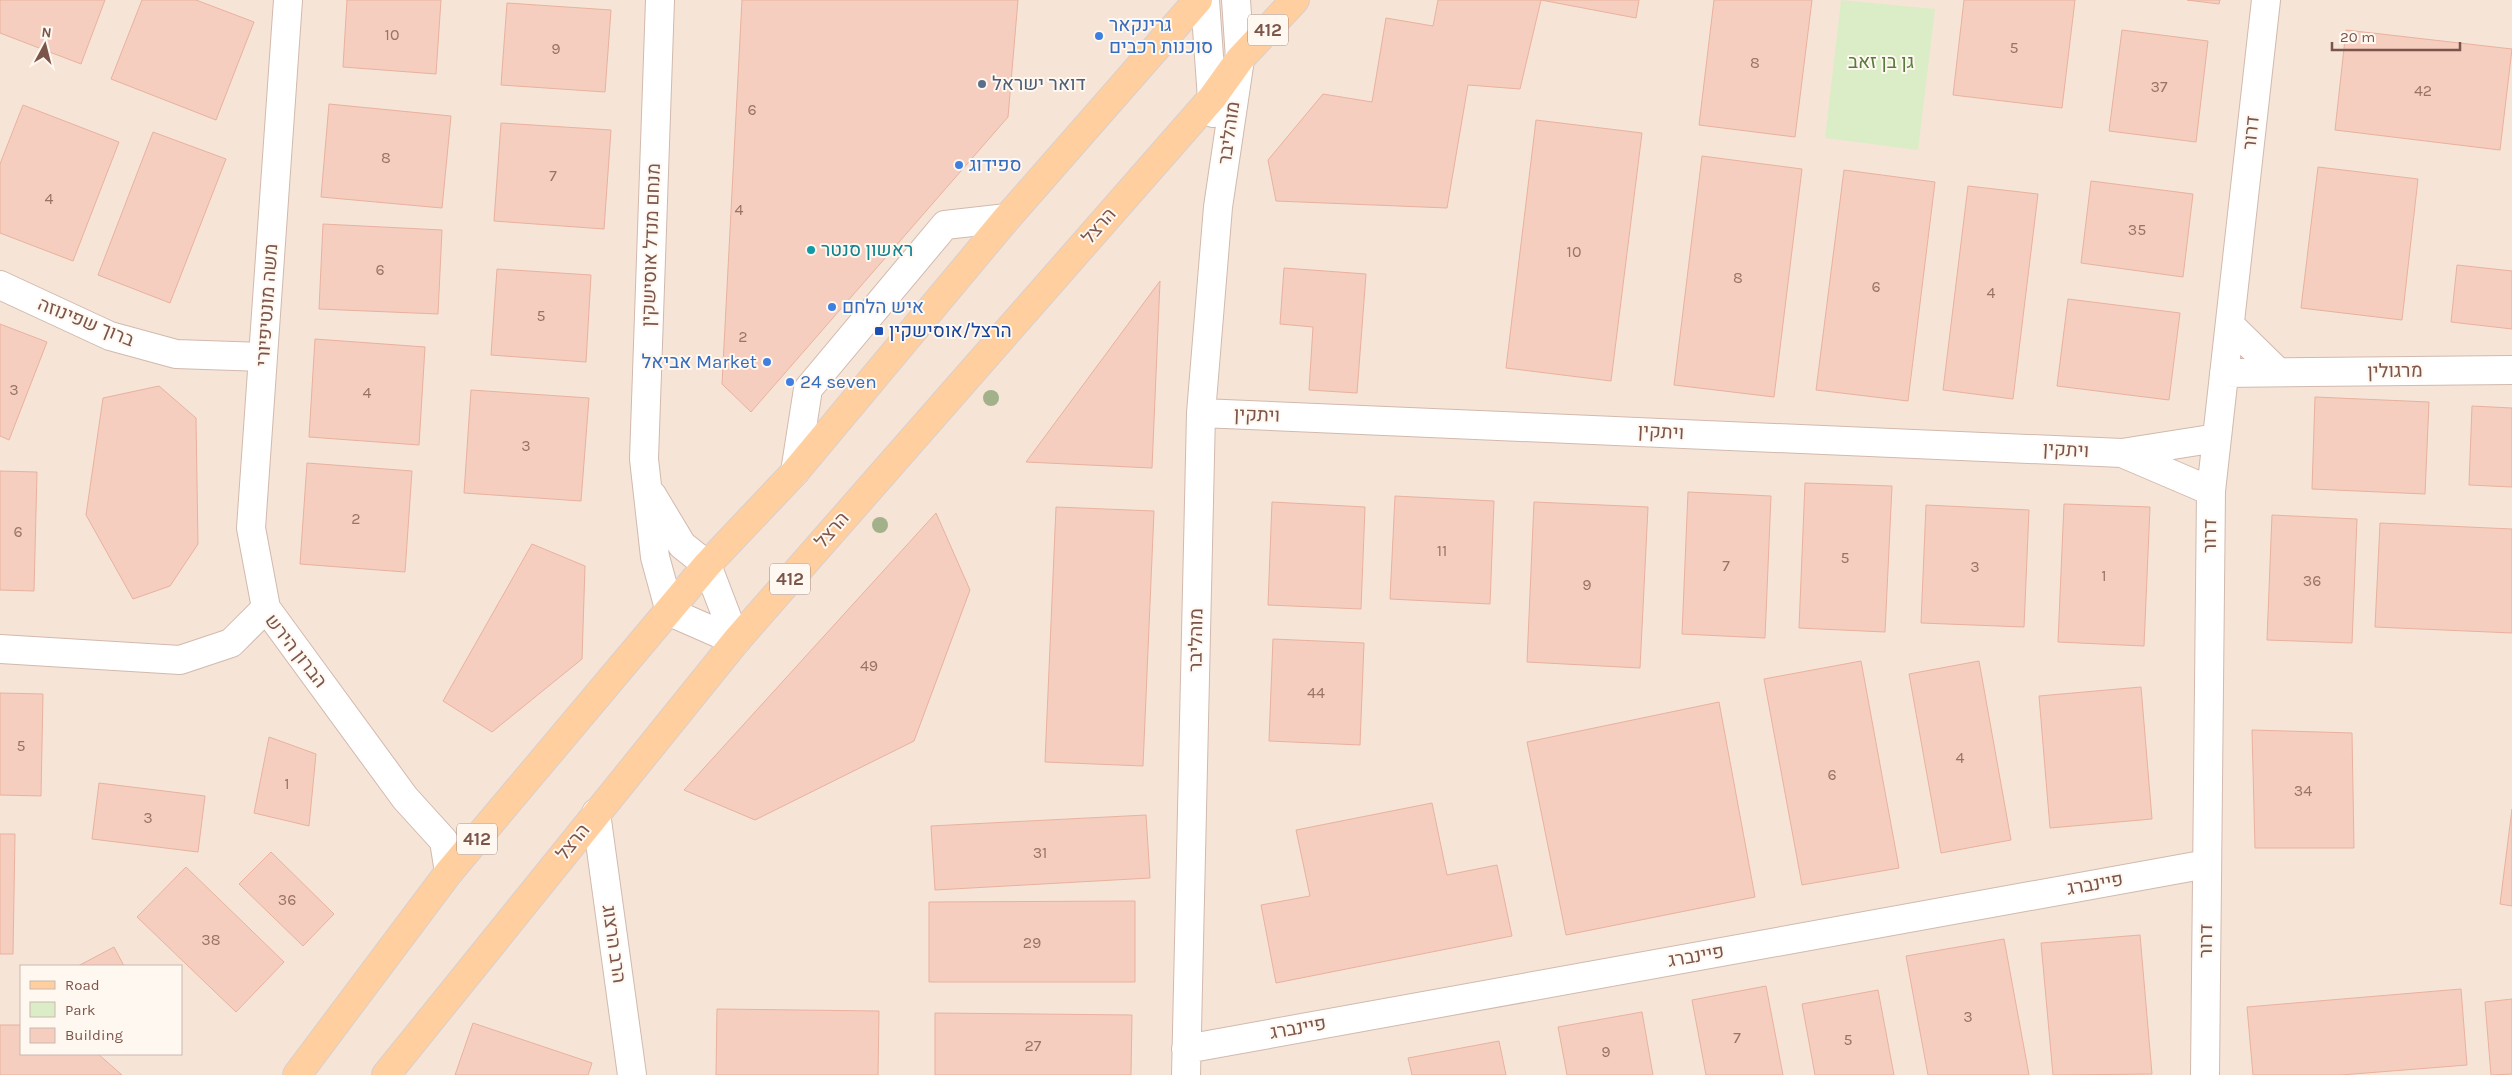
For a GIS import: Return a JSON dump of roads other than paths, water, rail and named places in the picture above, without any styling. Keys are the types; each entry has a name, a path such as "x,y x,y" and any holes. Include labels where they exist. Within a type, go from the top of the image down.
{"main road":[{"name":"412","path":"297,1075 449,872 670,612 707,565 795,472 1007,218 1198,0"},
{"name":"הרצל","path":"386,1075 736,640 1212,98 1240,59 1296,0"}],"street":[{"name":"משה מונטיפיורי","path":"266,608 252,528 288,0"},
{"name":"מנחם מנדל אוסישקין","path":"660,0 644,459 649,489 655,557 670,612"},
{"name":"מוהליבר","path":"1205,0 1218,206"},
{"name":"מוהליבר","path":"1186,1062 1201,413 1218,206 1240,59 1236,0"},
{"name":"דרור","path":"2205,1075 2211,491 2266,0"},
{"path":"795,472 808,388 945,225 1007,218"},
{"name":"ברוך שפינוזה","path":"0,285 110,336 176,354 263,357"},
{"path":"2230,325 2278,372"},
{"name":"מרגולין","path":"2224,373 2512,370"},
{"name":"ויתקין","path":"1201,413 2122,452 2217,438"},
{"name":"ויתקין","path":"2122,452 2211,491"},
{"name":"מנחם מנדל אוסישקין","path":"649,489 682,545 707,565"},
{"path":"707,565 736,640"},
{"name":"הברון הירש","path":"0,649 180,660 231,643 266,608 405,798 444,841 449,872"},
{"path":"670,612 736,640"},
{"name":"הרב הרצוג","path":"596,813 632,1075"},
{"name":"פיינברג","path":"1186,1062 2207,864"}],"place":[{"name":"גרינקאר סוכנות רכבים","path":"1099,36"},
{"name":"דואר ישראל","path":"982,84"},
{"name":"ספידוג","path":"959,165"},
{"name":"ראשון סנטר","path":"811,250"},
{"name":"איש הלחם","path":"832,307"},
{"name":"הרצל/אוסישקין","path":"879,331"},
{"name":"אביאל Market","path":"767,362"},
{"name":"24 seven","path":"790,382"}],"park label":[{"name":"גן בן זאב","path":"1881,62"}]}
